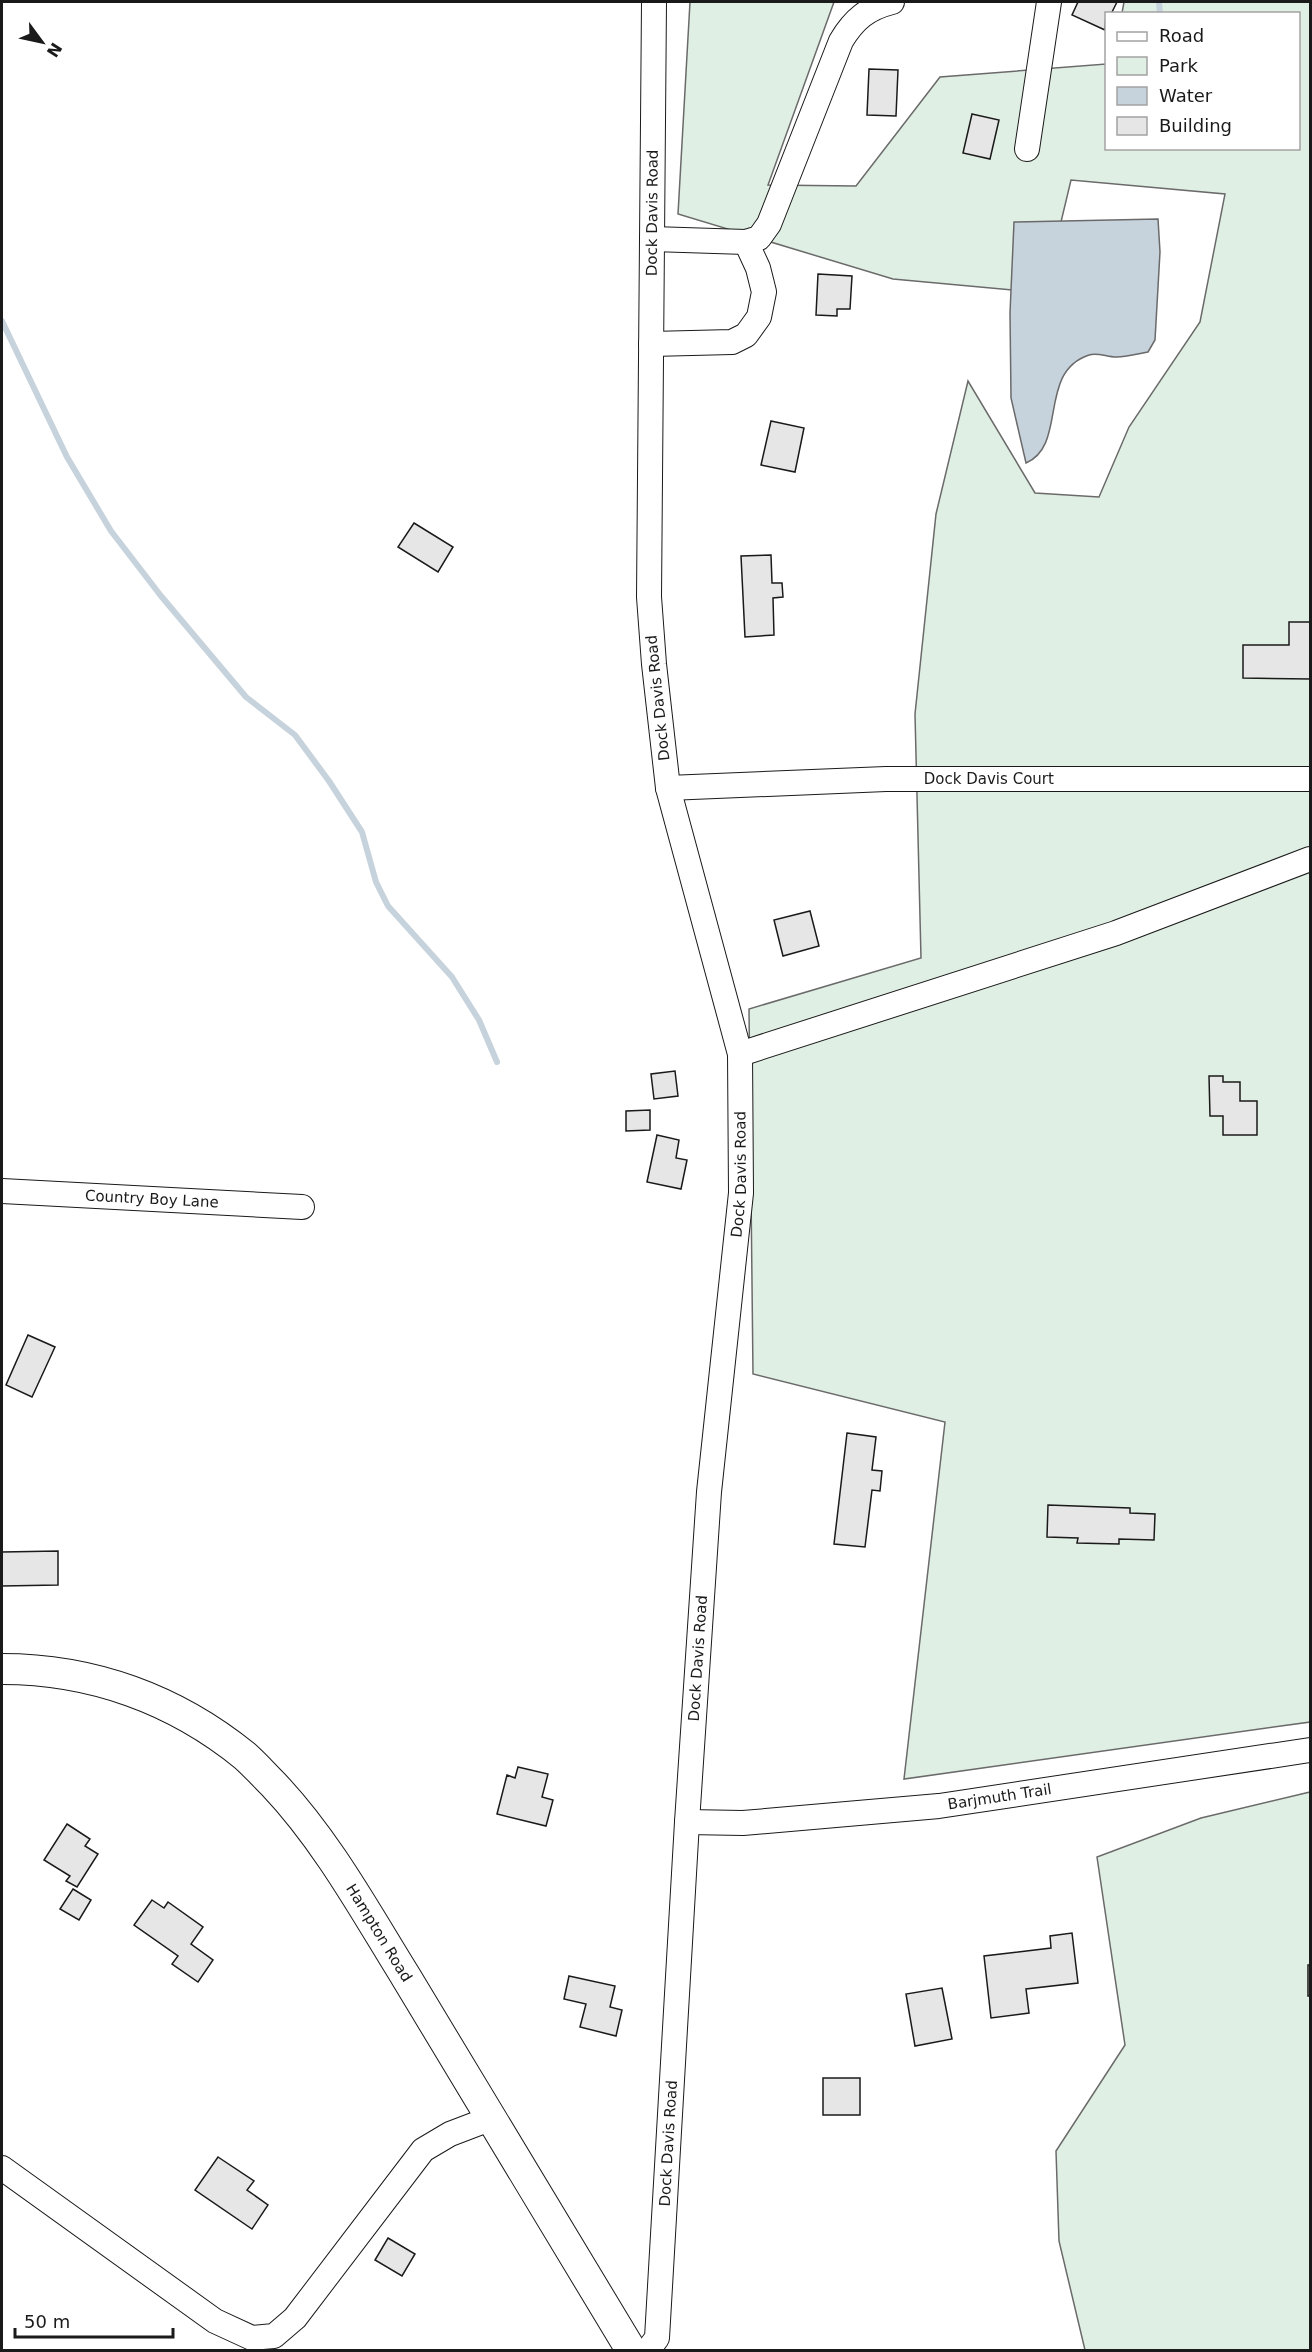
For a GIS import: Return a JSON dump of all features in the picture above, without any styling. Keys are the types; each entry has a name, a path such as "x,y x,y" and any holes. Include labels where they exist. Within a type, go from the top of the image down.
{"main road":[{"name":"Hampton Road","path":"2,1669 83,1677 148,1696 204,1725 247,1758 286,1798 332,1856 630,2350"}],"street":[{"name":"Dock Davis Road","path":"648,2350 657,2338 709,1492 741,1194 740,1054 668,788 649,597 654,2"},
{"path":"652,239 746,242 759,238 770,224 850,26 864,8 892,2"},
{"path":"1027,149 1049,2"},
{"path":"651,344 732,342 746,334 759,317 764,292 758,268 746,242"},
{"name":"Dock Davis Court","path":"668,788 886,779 1311,779"},
{"path":"740,1054 1116,933 1311,859"},
{"name":"Country Boy Lane","path":"2,1191 303,1207"},
{"name":"Barjmuth Trail","path":"687,1822 743,1823 939,1806 1311,1750"},
{"path":"2,2168 215,2321 252,2338 274,2336 295,2318 423,2150 450,2134 492,2118"}],"green space":[{"path":"690,2 834,2 768,185 856,186 940,77 1105,64 1105,150 1300,150 1300,12 1122,12 1124,2 1310,2 1310,1722 904,1779 945,1422 753,1374 749,1009 921,958 915,714 936,514 968,381 1035,493 1099,497 1129,427 1200,322 1225,194 1071,180 1044,293 893,279 678,214"},
{"path":"1310,1792 1310,2350 1085,2350 1059,2241 1056,2151 1125,2045 1097,1857 1201,1818"}],"water":[{"path":"1158,219 1160,252 1155,340 1148,352 1120,357 1092,354 1073,364 1063,377 1057,392 1046,441 1039,454 1026,463 1011,398 1010,313 1014,222"}],"building":[{"path":"1078,2 1117,2 1112,12 1105,12 1105,30 1072,15"},
{"path":"869,69 898,70 896,116 867,115"},
{"path":"972,114 999,120 990,159 963,153"},
{"path":"818,274 852,276 850,309 837,309 837,316 816,315"},
{"path":"771,421 804,428 795,472 761,465"},
{"path":"414,523 453,547 438,572 398,547"},
{"path":"771,555 772,583 782,583 783,597 773,598 774,635 745,637 741,556"},
{"path":"1289,622 1310,622 1310,679 1243,678 1243,645 1289,645"},
{"path":"810,911 819,946 783,956 774,920"},
{"path":"675,1071 678,1096 654,1099 651,1074"},
{"path":"1209,1076 1223,1076 1223,1082 1240,1082 1240,1101 1257,1101 1257,1135 1223,1135 1223,1116 1210,1116"},
{"path":"650,1110 650,1130 626,1131 626,1111"},
{"path":"657,1135 679,1140 676,1158 687,1160 681,1189 647,1182"},
{"path":"28,1335 55,1347 32,1397 6,1385"},
{"path":"847,1433 876,1437 872,1470 882,1471 880,1491 872,1490 865,1547 834,1544"},
{"path":"1048,1505 1130,1508 1130,1513 1155,1514 1154,1540 1119,1539 1119,1544 1077,1543 1078,1538 1047,1537"},
{"path":"58,1551 58,1585 2,1586 2,1552"},
{"path":"518,1767 548,1774 542,1797 553,1800 546,1826 497,1814 507,1775 515,1778"},
{"path":"67,1824 90,1839 85,1846 98,1854 77,1887 66,1881 70,1876 44,1860"},
{"path":"73,1889 91,1900 79,1920 60,1909"},
{"path":"152,1900 164,1908 168,1902 203,1927 191,1944 213,1960 198,1982 172,1964 178,1956 134,1925"},
{"path":"1072,1933 1078,1983 1026,1989 1029,2013 991,2018 984,1956 1051,1948 1050,1936"},
{"path":"1308,1965 1310,1965 1310,1996 1308,1996"},
{"path":"569,1976 615,1986 610,2007 622,2010 616,2036 580,2027 586,2004 564,1999"},
{"path":"942,1988 952,2039 915,2046 906,1994"},
{"path":"823,2078 860,2078 860,2115 823,2115"},
{"path":"218,2157 254,2181 247,2190 268,2205 252,2229 195,2190"},
{"path":"388,2238 415,2254 402,2276 375,2260"}],"waterway":[{"path":"1159,2 1160,12"},
{"path":"2,321 67,457 111,531 161,596 246,697 295,735 329,781 362,832 376,882 388,906 452,977 479,1020 497,1062"}]}
